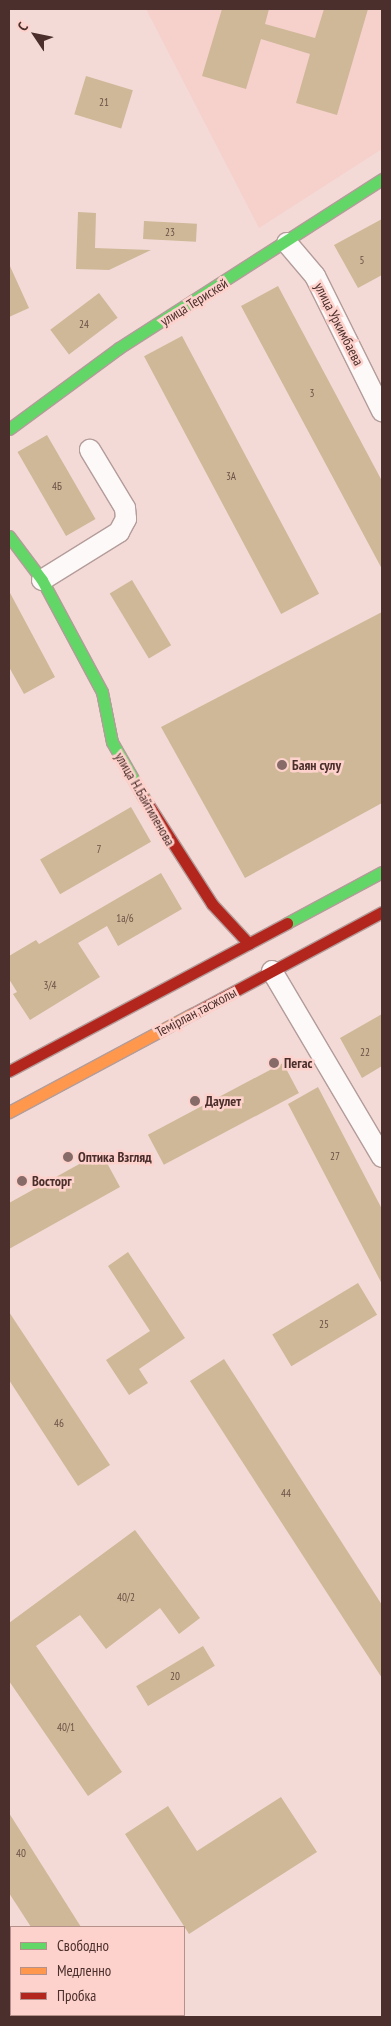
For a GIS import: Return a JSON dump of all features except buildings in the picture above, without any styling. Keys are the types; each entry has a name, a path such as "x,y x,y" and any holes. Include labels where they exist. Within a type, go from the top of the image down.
{"street":[{"name":"улица Терискей","path":"9,429 119,348 287,243 382,179"},
{"name":"улица Уркимбаева","path":"287,243 315,276 382,411"},
{"path":"42,580 119,532 126,519 125,508 90,450"},
{"name":"улица Н.Байтиленова","path":"9,536 42,580 102,692 112,742 176,853 212,904 248,944"},
{"path":"9,1071 382,872"},
{"name":"Темірлан тасжолы","path":"9,1112 382,912"},
{"path":"272,971 382,1156"}],"shaded area":[{"path":"146,9 382,9 382,149 259,228"}],"traffic: fast":[{"path":"9,429 119,348 382,179"},
{"path":"9,536 42,580 102,692 112,742 144,798"},
{"path":"287,923 382,872"}],"traffic: slow":[{"path":"9,1112 192,1014"}],"traffic: jam":[{"path":"144,798 212,904 249,944"},
{"path":"192,1014 382,912"},
{"path":"9,1071 287,923"}],"place":[{"name":"Баян сулу","path":"282,765"},
{"name":"Пегас","path":"274,1063"},
{"name":"Даулет","path":"195,1101"},
{"name":"Оптика Взгляд","path":"68,1157"},
{"name":"Восторг","path":"22,1181"}]}
